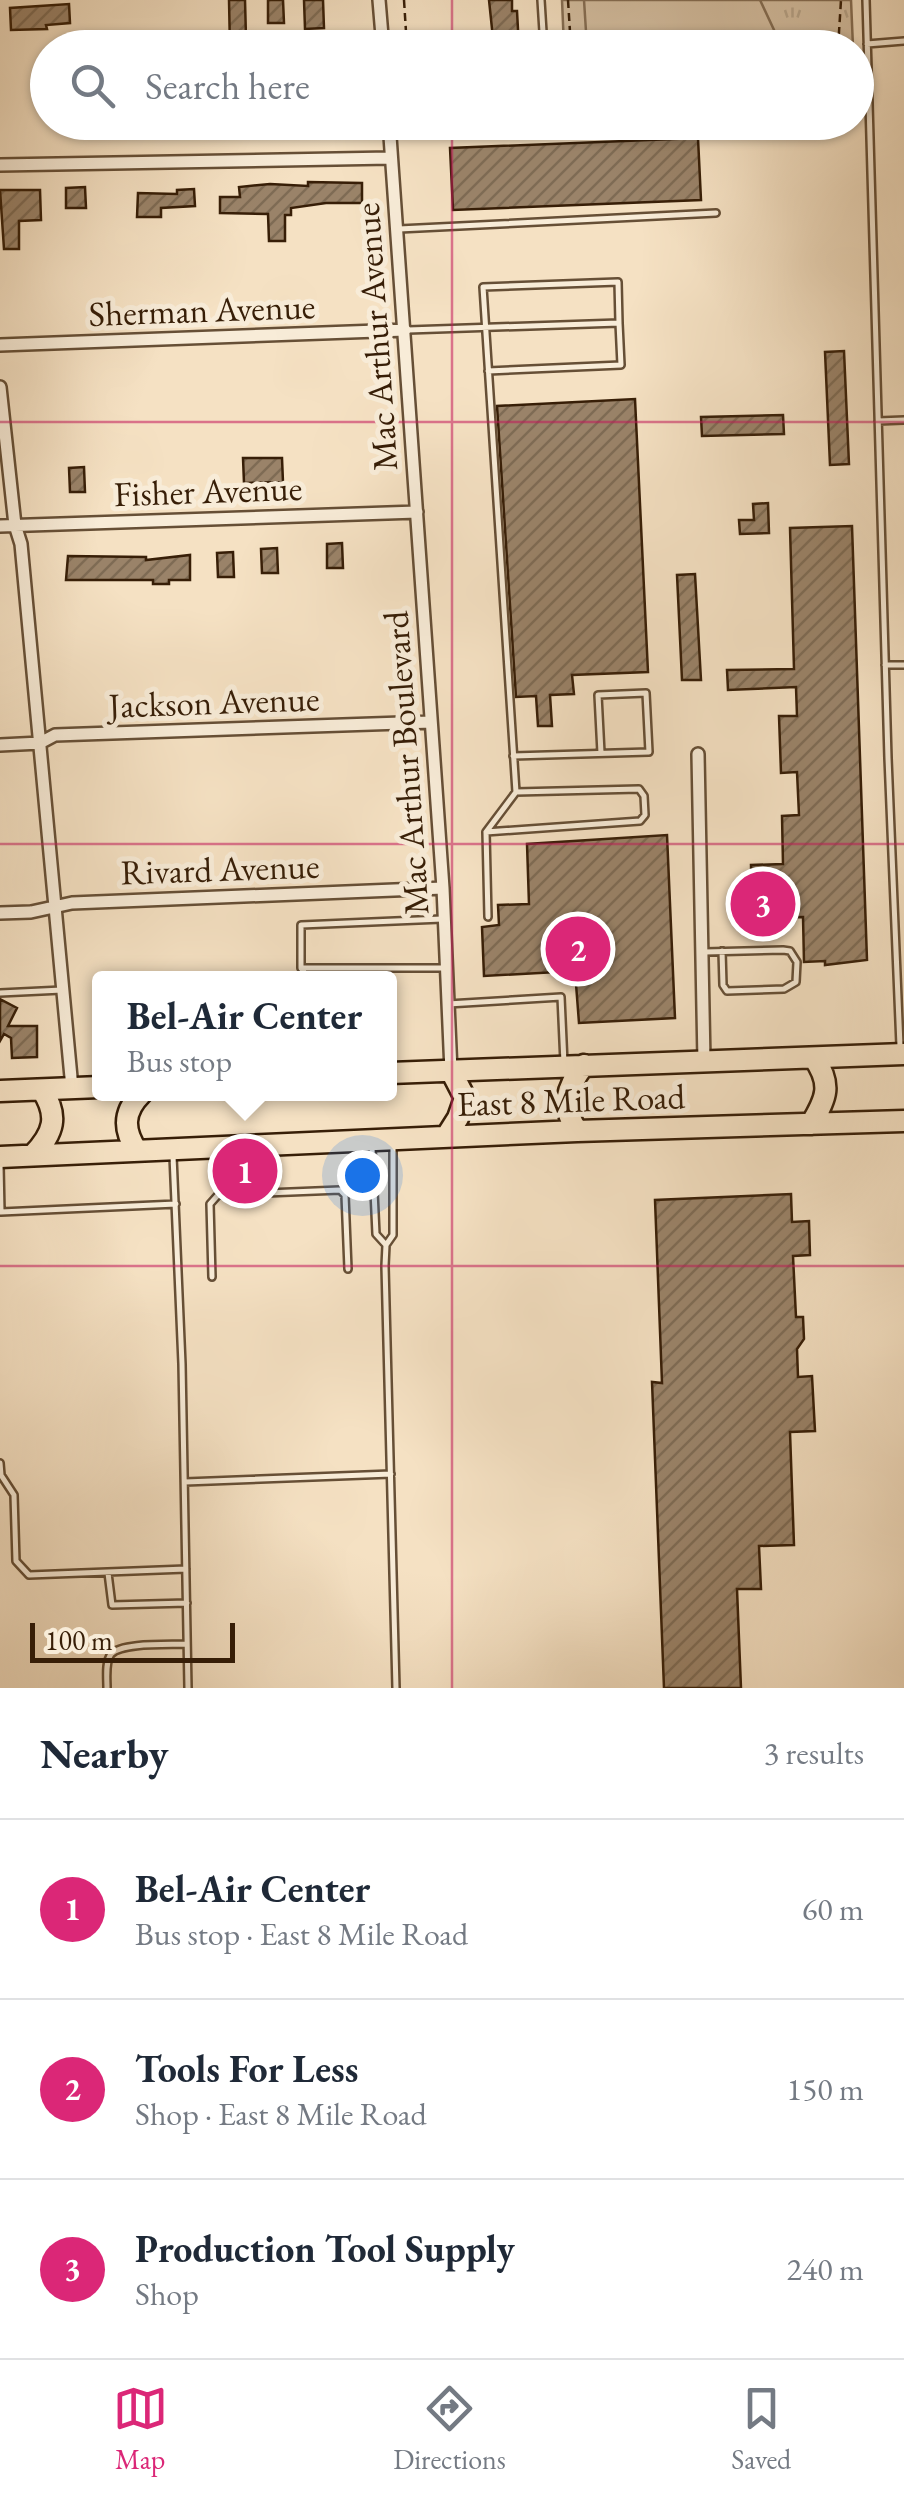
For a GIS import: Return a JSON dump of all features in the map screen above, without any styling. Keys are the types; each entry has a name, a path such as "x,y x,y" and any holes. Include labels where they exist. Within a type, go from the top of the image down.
{"highway":[{"name":"East 8 Mile Road","path":"397,1073 902,1054"},
{"path":"811,1124 827,1094 826,1078 814,1058"},
{"path":"574,1066 565,1104 577,1131"},
{"path":"446,1136 458,1118 464,1098 450,1070"},
{"path":"0,1091 92,1087"},
{"path":"33,1155 53,1126 53,1110 42,1090"},
{"path":"135,1101 126,1126 137,1152"},
{"name":"East 8 Mile Road","path":"0,1157 446,1136 904,1121"}],"street":[{"path":"379,0 382,30"},
{"path":"0,166 390,158 389,140"},
{"name":"Mac Arthur Avenue","path":"390,158 417,512"},
{"name":"Sherman Avenue","path":"0,345 405,330"},
{"path":"0,387 15,525 21,544 72,1088"},
{"name":"Fisher Avenue","path":"0,526 417,512"},
{"name":"Mac Arthur Boulevard","path":"417,512 443,888 450,1070"},
{"name":"Jackson Avenue","path":"0,746 40,743 55,735 432,722"},
{"path":"698,754 704,1061"},
{"name":"Rivard Avenue","path":"0,913 72,902 443,888"}],"lane":[{"path":"541,0 543,30"},
{"path":"866,0 867,30"},
{"path":"874,44 904,42"},
{"path":"870,140 885,666 902,1054"},
{"path":"396,230 716,213"},
{"path":"488,371 621,365 618,282 483,287 485,328 512,756 516,792 486,832 488,917"},
{"path":"405,330 619,323"},
{"path":"878,421 904,420"},
{"path":"885,666 904,665"},
{"path":"512,756 600,754 649,752 646,693 598,695 600,754"},
{"path":"486,832 640,822 645,815 644,796 639,789 516,792"},
{"path":"302,971 300,925 444,919"},
{"path":"702,952 722,951 790,951 797,962 796,982 784,989 727,991 722,985 722,951"},
{"path":"300,968 446,968"},
{"path":"0,992 64,990"},
{"path":"448,1004 561,997 574,1066"},
{"path":"383,1140 376,1234 386,1245"},
{"path":"383,1140 393,1235 386,1245 396,1688"},
{"path":"173,1150 188,1688"},
{"path":"0,1165 1,1214 176,1204"},
{"path":"212,1277 210,1204 218,1195 340,1190 345,1194 348,1269"},
{"path":"0,1463 1,1475 14,1496 16,1561 22,1570 40,1576 186,1569"},
{"path":"185,1482 391,1474"},
{"path":"108,1573 112,1605 187,1603"},
{"path":"108,1688 108,1664 112,1654 124,1647 187,1644"}],"path":[{"path":"404,0 406,30"},
{"path":"568,0 570,30"},
{"path":"839,30 840,0"}],"green space":[{"path":"562,0 851,0 852,30 563,30"},
{"path":"584,0 760,0 774,30 586,30"}],"building":[{"path":"229,0 245,0 246,30 230,30"},
{"path":"268,0 283,0 284,23 268,23"},
{"path":"304,0 323,0 324,28 305,29"},
{"path":"489,0 512,0 518,30 492,30"},
{"path":"69,4 70,23 46,25 47,29 11,30 10,8"},
{"path":"698,140 701,200 453,210 450,148"},
{"path":"308,182 362,183 362,203 291,208 291,215 285,215 285,241 269,241 268,214 220,213 220,197 240,197 239,187 308,186"},
{"path":"85,187 86,208 66,208 66,188"},
{"path":"194,189 195,206 161,208 161,217 137,217 138,193 177,194 177,190"},
{"path":"0,190 40,190 41,220 19,221 19,249 4,249"},
{"path":"844,351 849,464 830,465 825,352"},
{"path":"635,399 648,672 572,675 574,694 550,695 552,726 538,726 536,696 516,697 497,406"},
{"path":"783,415 784,434 702,436 701,417"},
{"path":"243,458 282,458 283,482 244,483"},
{"path":"84,467 85,492 70,492 69,468"},
{"path":"768,503 769,533 740,534 739,520 754,520 753,504"},
{"path":"852,526 867,960 825,965 825,961 804,962 803,917 752,918 751,865 783,864 782,816 799,815 797,772 781,773 779,716 797,716 796,687 728,690 727,670 794,669 790,528"},
{"path":"342,543 343,568 327,568 327,544"},
{"path":"277,548 278,573 262,573 261,549"},
{"path":"233,552 234,577 218,577 217,553"},
{"path":"190,555 190,580 153,584 153,580 66,580 68,556 146,560"},
{"path":"695,574 701,680 682,680 677,575"},
{"path":"667,835 675,1018 579,1023 575,971 484,976 482,927 499,925 498,905 529,904 527,844"},
{"path":"0,999 17,1008 8,1026 37,1026 37,1057 12,1058 11,1038 4,1034 0,1041"},
{"path":"791,1194 792,1222 809,1221 810,1255 793,1256 796,1317 803,1317 804,1339 797,1349 798,1377 812,1376 815,1431 790,1432 794,1545 759,1546 761,1589 737,1589 741,1688 664,1688 652,1382 662,1383 655,1200"}],"place":[{"name":"Production Tool Supply","path":"763,904"},
{"name":"Tools For Less","path":"578,949"},
{"name":"Bel-Air Center","path":"245,1171"}]}
